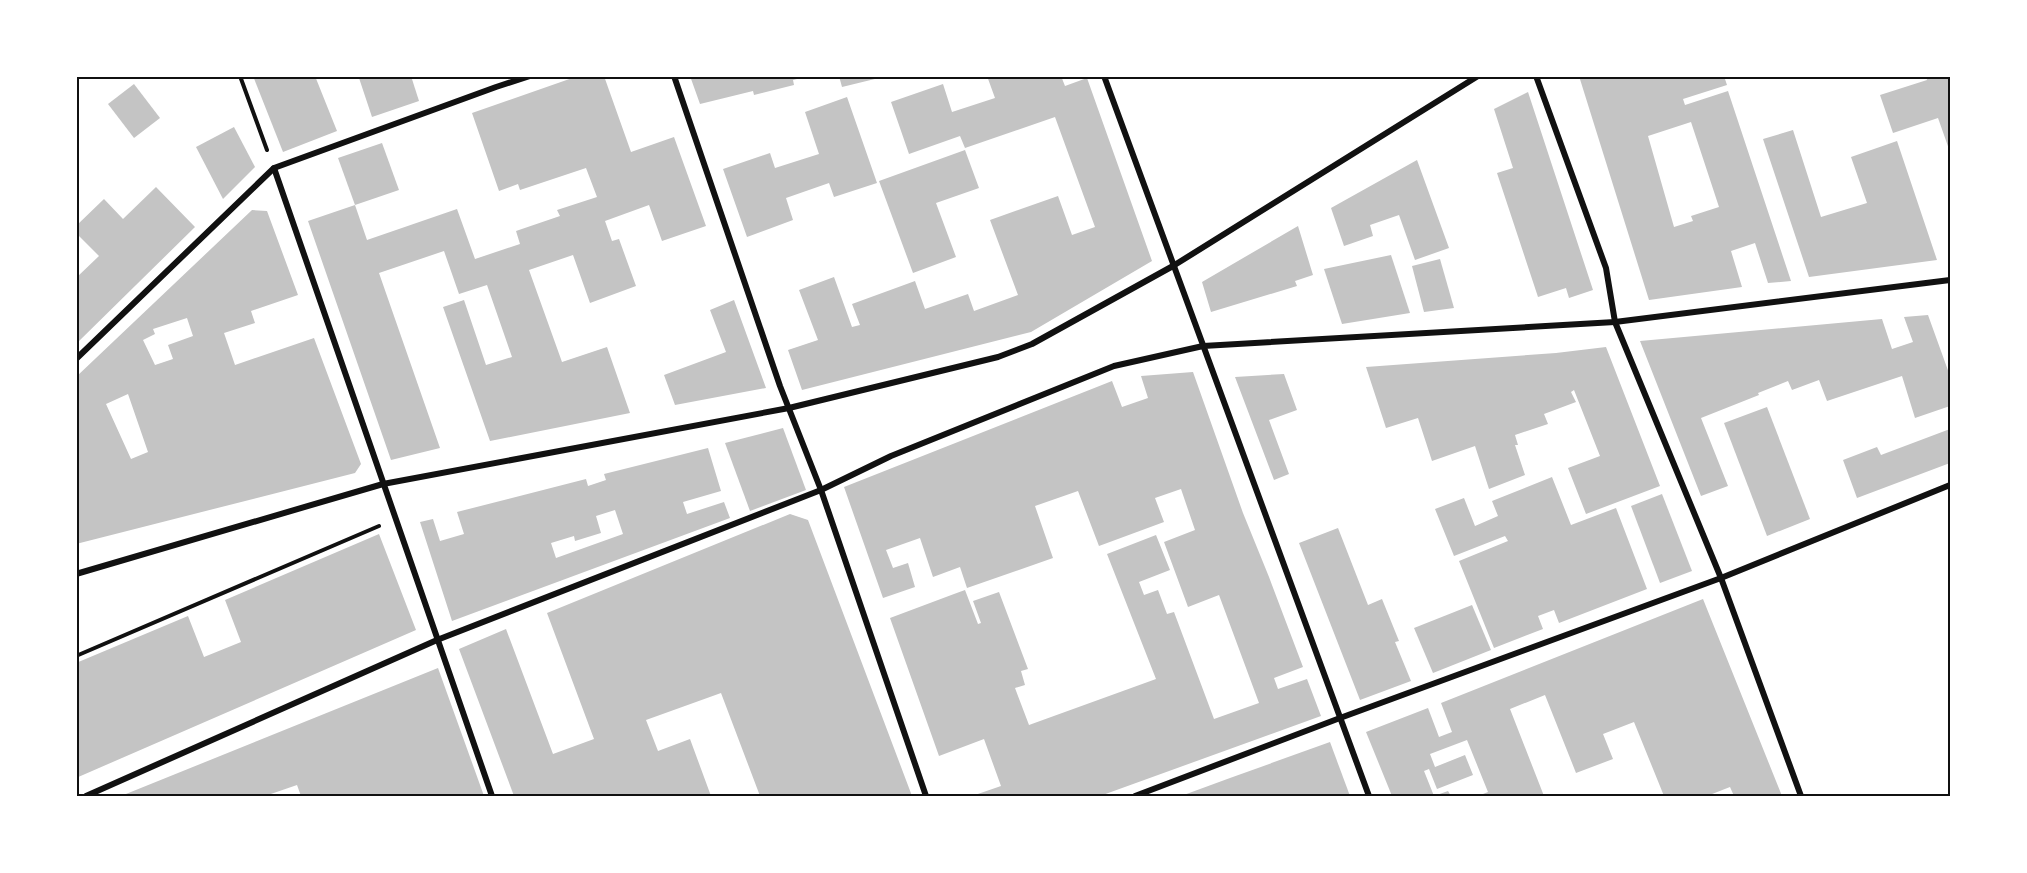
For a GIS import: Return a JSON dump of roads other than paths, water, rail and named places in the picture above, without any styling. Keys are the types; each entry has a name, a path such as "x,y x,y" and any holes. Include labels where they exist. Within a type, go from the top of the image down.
{"street":[{"path":"76,359 274,168 530,76"},
{"path":"674,76 789,408 821,490 926,796"},
{"path":"1104,76 1369,796"},
{"path":"76,574 383,484 789,408 1006,354 1032,344 1173,266 1478,76"},
{"path":"1536,76 1606,268 1615,322 1721,578 1801,796"},
{"path":"274,168 492,796"},
{"path":"86,796 437,640 821,490 891,456 1114,366 1203,346 1615,322 1950,280"},
{"path":"1135,796 1721,578 1950,485"}]}
